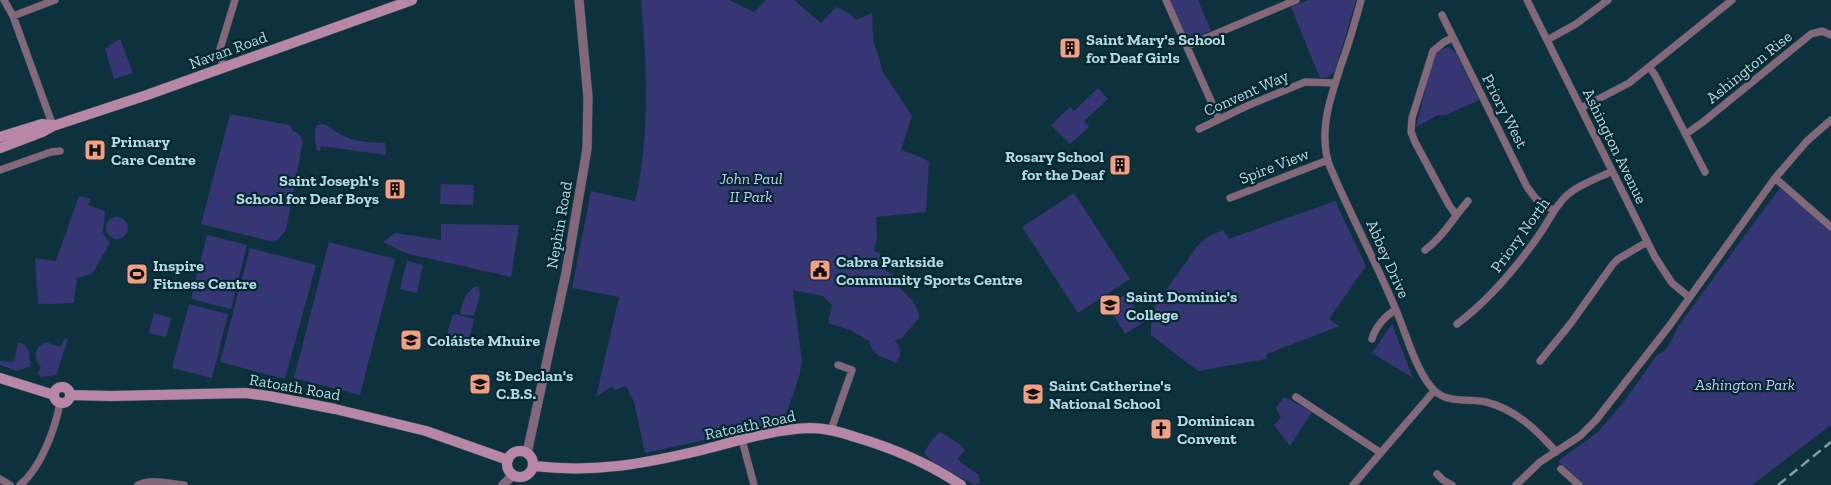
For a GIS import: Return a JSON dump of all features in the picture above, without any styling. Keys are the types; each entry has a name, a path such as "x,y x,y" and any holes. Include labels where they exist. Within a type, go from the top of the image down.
{"main road":[{"name":"Navan Road","path":"0,148 53,126 224,68 412,0"},
{"name":"Navan Road","path":"0,137 42,124 53,126"},
{"name":"Ratoath Road","path":"0,378 57,399 56,389 61,386 67,388 70,395 244,393 285,398 426,431 508,460"},
{"path":"57,399 68,401 70,395"},
{"name":"Ratoath Road","path":"534,466 576,469 620,466 666,458 788,430 811,428 831,430 870,441 910,456 962,485"},
{"path":"522,451 527,453 533,459 534,466 532,472 526,477 513,476 507,468 508,460 514,453 522,451"}],"street":[{"path":"4,0 13,16 53,126"},
{"path":"13,16 55,0"},
{"path":"224,68 220,49 235,0"},
{"name":"Nephin Road","path":"527,453 568,264 587,149 588,97 579,0"},
{"path":"1166,0 1219,119"},
{"path":"1187,46 1249,18 1296,0"},
{"name":"Abbey Drive","path":"1361,0 1335,83 1325,131 1328,160 1396,310 1422,374 1434,391"},
{"name":"Ashington Avenue","path":"1527,0 1647,242 1672,284 1689,297"},
{"path":"1547,40 1576,24 1608,0"},
{"path":"1581,108 1618,90 1732,0"},
{"name":"Priory West","path":"1442,15 1527,187 1536,199 1554,212"},
{"name":"Ashington Rise","path":"1686,134 1811,34 1822,30 1831,35"},
{"path":"1452,38 1433,51 1412,118 1411,128 1415,142 1456,215"},
{"path":"1649,67 1655,75 1705,172"},
{"name":"Convent Way","path":"1199,129 1305,82 1335,83"},
{"path":"1516,485 1540,462 1580,436 1596,420 1635,372 1775,178 1807,142 1831,120"},
{"path":"0,170 51,152 60,151"},
{"name":"Spire View","path":"1230,198 1328,160"},
{"name":"Priory North","path":"1457,324 1479,307 1495,291 1571,192 1612,171"},
{"path":"1775,178 1831,227"},
{"path":"1425,250 1444,233 1468,201"},
{"path":"1540,361 1571,323 1613,264 1647,242"},
{"path":"1372,339 1374,333 1386,317 1396,310"},
{"path":"831,430 852,370 838,365"},
{"path":"1352,485 1434,391 1445,397 1485,402 1506,410 1525,421 1556,452"},
{"path":"1296,397 1380,453"},
{"path":"20,485 48,443 54,429 57,399"},
{"path":"742,440 754,485"},
{"path":"1561,469 1579,485"},
{"path":"1437,474 1452,485"},
{"path":"503,485 513,476"},
{"path":"0,478 10,485"},
{"path":"138,485 150,482 184,485"}],"green space":[{"name":"John Paul II Park","path":"641,0 729,0 754,12 766,0 794,0 821,23 836,7 851,14 856,20 872,13 873,40 883,72 912,116 901,150 929,162 926,212 876,217 877,238 874,250 887,259 885,263 886,271 893,274 895,281 915,305 919,318 901,339 894,340 899,345 900,355 896,363 876,353 869,341 850,330 828,323 832,305 823,296 793,290 802,363 783,423 645,453 634,402 626,386 615,390 612,386 596,397 619,297 572,288 591,191 635,201 643,152 646,101 645,50"},
{"path":"1169,0 1198,0 1211,31 1192,38 1184,33"},
{"path":"1309,0 1356,0 1335,71 1328,77 1320,78 1291,7"},
{"path":"120,39 133,73 114,79 105,49"},
{"path":"1448,47 1456,53 1479,100 1446,115 1438,115 1416,127 1434,55 1437,51"},
{"path":"1098,88 1108,99 1084,121 1089,127 1070,144 1051,125 1070,107 1074,111"},
{"path":"230,114 290,125 293,131 298,133 303,140 286,230 278,240 270,241 201,224"},
{"path":"325,124 340,134 353,139 385,143 386,155 321,146 320,151 317,150 315,129 317,125"},
{"path":"441,184 474,185 473,205 440,204"},
{"name":"Ashington Park","path":"1779,189 1783,190 1831,232 1831,425 1752,485 1584,485 1558,461 1598,432 1623,403 1657,355 1667,347 1679,325"},
{"path":"1074,193 1130,279 1078,313 1022,227"},
{"path":"79,196 91,199 88,205 105,211 103,233 110,243 92,274 77,278 74,303 38,304 35,258 56,261"},
{"path":"1335,201 1366,266 1329,319 1339,326 1267,354 1266,359 1198,371 1151,335 1151,311 1198,245 1209,236 1223,230 1229,239"},
{"path":"117,217 125,220 128,228 125,236 117,239 109,236 106,228 109,220"},
{"path":"441,224 519,225 511,277 405,253 383,242 395,233 441,240"},
{"path":"207,235 247,245 231,309 191,299"},
{"path":"329,242 395,259 360,395 294,378"},
{"path":"250,248 316,265 285,379 220,362"},
{"path":"407,261 423,265 417,293 400,289"},
{"path":"478,286 480,294 474,316 460,314 467,293"},
{"path":"1126,294 1144,322 1125,334 1108,306"},
{"path":"189,304 228,314 212,378 172,368"},
{"path":"154,313 171,318 166,337 149,333"},
{"path":"455,314 474,319 467,348 445,342 452,316"},
{"path":"1392,324 1413,378 1372,353"},
{"path":"65,338 68,339 56,375 41,377 38,373 41,368 36,357 38,347 45,342 60,347"},
{"path":"18,342 28,348 31,366 17,371 0,365 0,361 14,362"},
{"path":"1284,397 1312,412 1290,446 1274,425 1281,418 1276,408"},
{"path":"940,432 958,443 965,450 958,458 960,462 979,475 980,483 975,485 934,463 924,453 931,441"}],"railway":[{"path":"1778,485 1831,442"}],"place":[{"name":"Saint Mary's School for Deaf Girls","path":"1070,48"},
{"name":"Primary Care Centre","path":"95,150"},
{"name":"Rosary School for the Deaf","path":"1120,165"},
{"name":"Saint Joseph's School for Deaf Boys","path":"395,189"},
{"name":"Cabra Parkside Community Sports Centre","path":"820,270"},
{"name":"Inspire Fitness Centre","path":"137,274"},
{"name":"Saint Dominic's College","path":"1110,305"},
{"name":"Coláiste Mhuire","path":"411,340"},
{"name":"St Declan's C.B.S.","path":"480,384"},
{"name":"Saint Catherine's National School","path":"1033,394"},
{"name":"Dominican Convent","path":"1161,429"}]}
